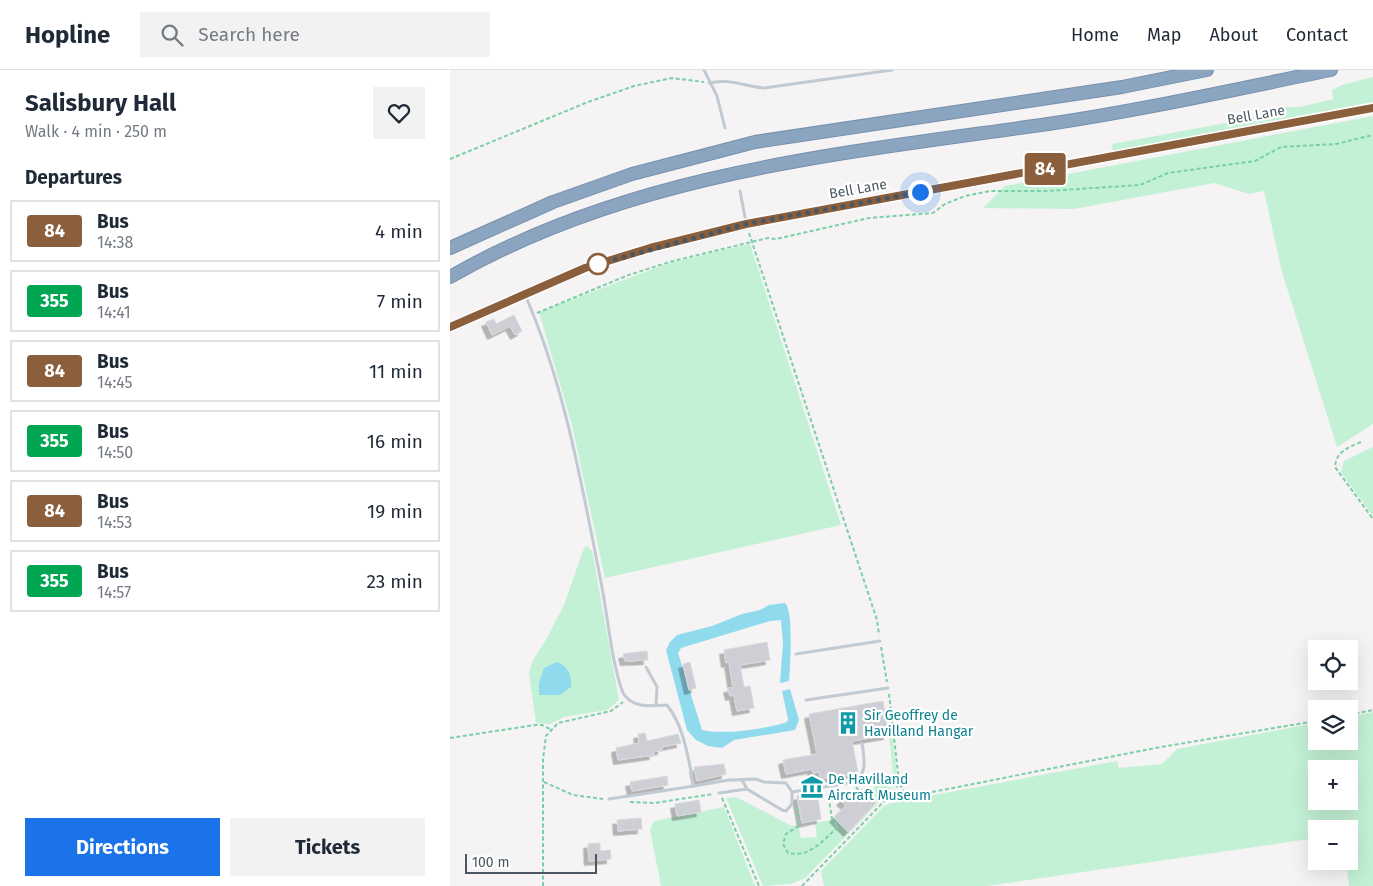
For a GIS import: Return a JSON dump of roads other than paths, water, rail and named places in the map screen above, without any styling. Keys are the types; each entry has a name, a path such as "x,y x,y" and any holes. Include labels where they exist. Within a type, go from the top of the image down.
{"highway":[{"path":"450,248 553,202 632,174 755,142 1122,87 1206,70"},
{"path":"450,277 472,264 550,230 616,206 675,188 764,166 894,145 1127,112 1331,70"}],"main road":[{"name":"Bell Lane","path":"450,327 524,293 585,268 650,248 746,224 1373,108"}],"lane":[{"path":"704,70 717,96 725,128"},
{"path":"709,83 720,80 733,81 749,87 764,88 892,70"},
{"path":"740,191 746,224"},
{"path":"524,293 534,314 567,426 592,534 620,685 627,699 638,705 667,705 680,724 694,786"},
{"path":"796,654 880,642"},
{"path":"646,667 657,688 656,706"},
{"path":"806,700 888,688"},
{"path":"792,792 827,788 855,782 860,779 865,766 862,743"},
{"path":"609,800 694,786 756,779 764,782 786,784 792,792 792,804 786,810 746,789 719,793"},
{"path":"742,780 746,789"}],"water":[{"path":"785,603 790,617 791,652 789,681 780,683 783,643 781,620 770,621 681,648 678,653 702,730 721,732 744,731 787,722 782,691 790,689 799,720 795,730 734,740 722,748 708,746 696,740 687,730 666,650 670,642 677,635 712,626 742,614 760,610 769,605"},
{"path":"557,662 564,666 568,672 571,679 571,687 560,695 539,695 539,683 544,668"}],"place":[{"name":"Sir Geoffrey de Havilland Hangar","path":"848,723"},
{"name":"De Havilland Aircraft Museum","path":"812,787"}]}
